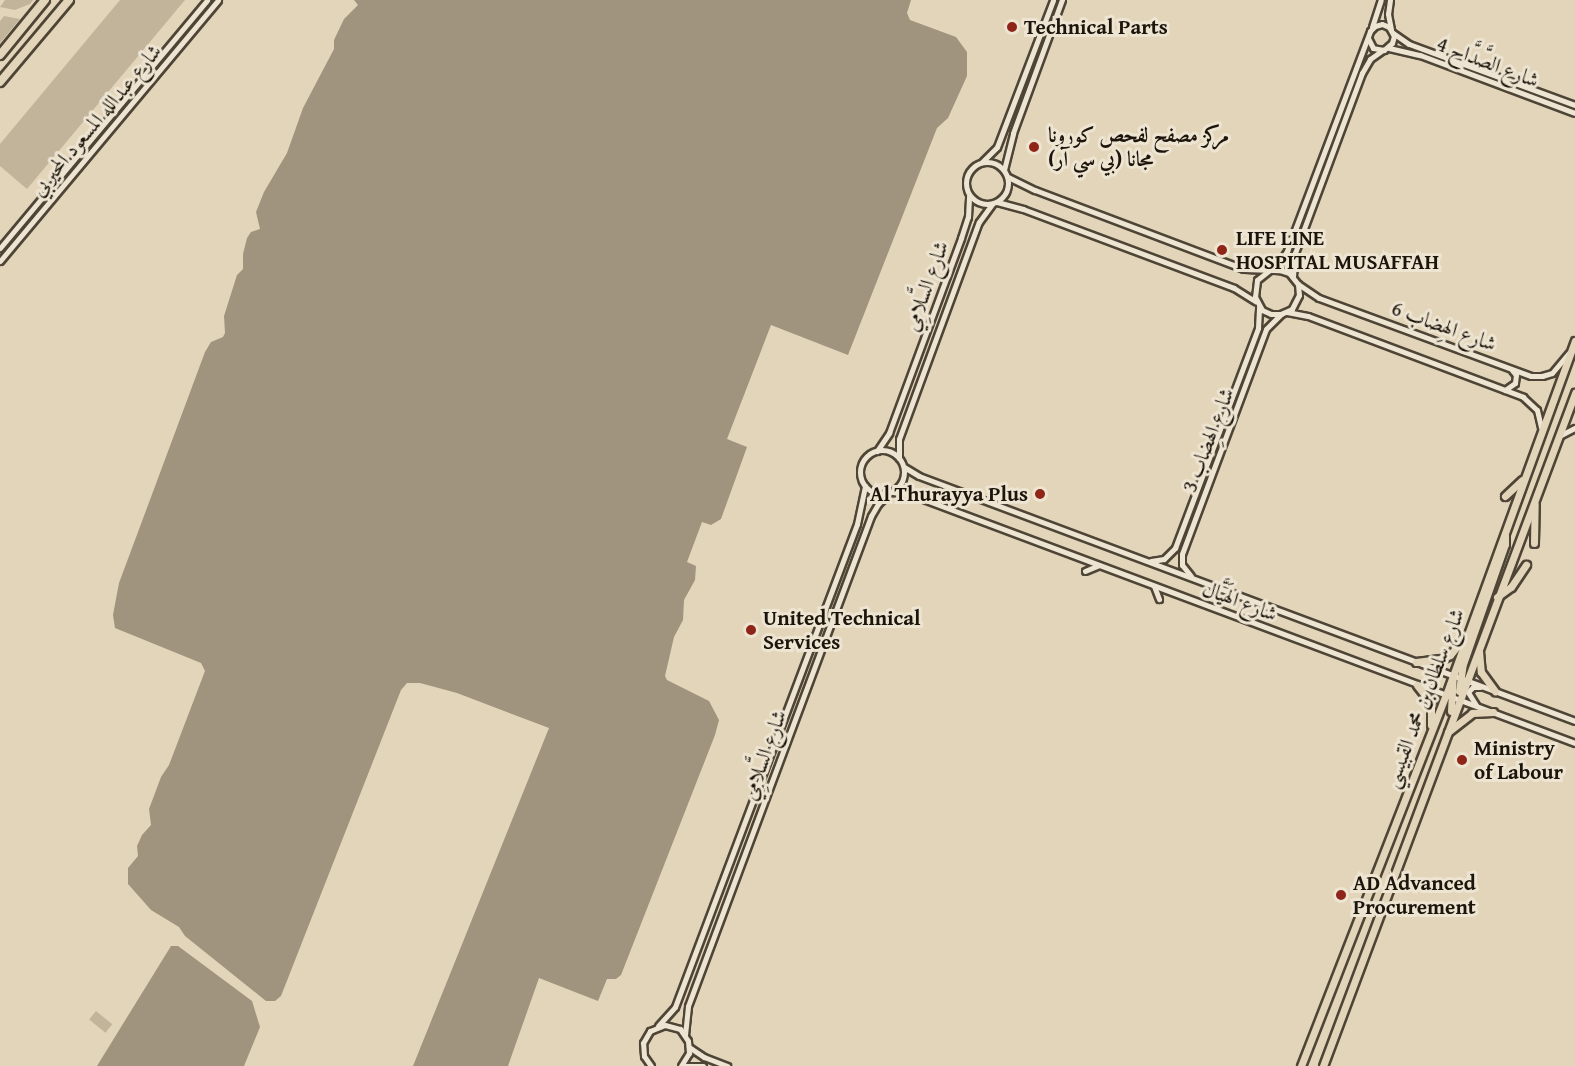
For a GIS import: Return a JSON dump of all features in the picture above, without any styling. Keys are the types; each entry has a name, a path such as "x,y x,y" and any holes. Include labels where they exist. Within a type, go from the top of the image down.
{"highway":[{"path":"0,55 45,0"},
{"path":"0,82 69,0"}],"main road":[{"name":"شارع سلطان بن محمد القبيسي","path":"1323,1066 1446,733 1452,697 1460,678 1469,631 1575,340"},
{"name":"شارع سلطان بن محمد القبيسي","path":"1301,1066 1431,730 1452,697 1478,646 1575,393"},
{"path":"1505,496 1524,478"},
{"path":"1534,543 1536,497"},
{"path":"1460,678 1506,544 1504,534"},
{"path":"1497,597 1510,587 1526,565"},
{"path":"1416,662 1442,659 1450,655 1469,631"},
{"path":"1478,646 1481,672 1495,691"},
{"path":"1417,685 1430,702 1431,730"},
{"path":"1423,798 1420,792 1449,716 1452,697"},
{"path":"1446,733 1473,713 1493,712"}],"street":[{"name":"شارع عبدالله المسعود المحيربي","path":"0,248 207,0"},
{"name":"شارع عبدالله المسعود المحيربي","path":"0,261 218,0"},
{"path":"1053,0 998,147 991,156 972,168 966,178 969,195 979,203 994,203 1023,209 1234,288 1266,312 1284,313 1298,300 1298,284 1293,276 1294,253 1362,73 1370,59 1392,43 1388,14 1390,0"},
{"path":"1004,170 1013,133 1062,0"},
{"path":"1257,304 1255,285 1261,276 1273,270 1287,251 1381,0"},
{"path":"1372,28 1382,24 1392,31"},
{"name":"شارع الصَّدَّاح 4","path":"1392,31 1409,44 1575,105"},
{"path":"1368,38 1373,48 1386,49"},
{"name":"شارع الصَّدَّاح 4","path":"1386,49 1399,49 1420,55 1575,113"},
{"path":"982,162 994,163 1004,170 1008,177 1035,190 1244,269 1273,270 1293,276"},
{"path":"994,203 1005,194 1008,177"},
{"name":"شارع السَّلامِي","path":"876,451 889,433 957,249 968,217 969,195"},
{"name":"شارع السَّلامِي","path":"899,458 899,439 979,222 994,203"},
{"name":"شارع الهِضاب 6","path":"1298,284 1319,298 1535,377 1546,376 1558,368 1572,349"},
{"name":"شارع الهِضاب 3","path":"1149,562 1170,556 1178,540 1258,328 1257,304"},
{"name":"شارع الهِضاب 3","path":"1194,579 1185,571 1181,561 1186,543 1266,329 1284,313"},
{"name":"شارع الهِضاب 6","path":"1284,313 1308,315 1503,390 1532,404 1540,417 1541,429"},
{"path":"1503,390 1515,383 1516,375 1512,369"},
{"path":"1559,436 1575,428"},
{"path":"876,451 889,451 899,458 904,467 903,478 891,493 873,493 865,486 861,477 861,466 867,457 876,451"},
{"name":"شارع الهَيَّال","path":"904,467 919,476 1575,721"},
{"name":"شارع السَّلامِي","path":"648,1064 643,1052 645,1038 675,1007 857,524 865,486"},
{"name":"شارع السَّلامِي","path":"689,1047 685,1021 688,1006 868,525 875,508 891,493"},
{"name":"شارع الهَيَّال","path":"891,493 915,496 1575,743"},
{"path":"1178,540 1181,546 1186,543"},
{"path":"1085,571 1099,565"},
{"path":"1154,586 1160,599"},
{"path":"1478,706 1468,692 1473,687 1484,687"},
{"path":"658,1026 673,1026 686,1035"},
{"path":"682,1066 687,1059 689,1047 705,1057 728,1066"},
{"path":"682,1066 693,1064 703,1066"}],"shaded area":[{"path":"5,0 33,0 30,4 15,10 0,7"},
{"path":"120,0 185,0 27,189 0,166 0,144"},
{"path":"354,0 911,0 907,13 910,20 956,37 967,52 967,76 948,118 937,128 848,355 771,325 727,439 747,447 721,519 711,525 702,522 687,562 696,566 695,580 684,600 683,620 674,637 665,676 667,680 709,701 719,720 715,735 621,975 616,979 607,979 598,1001 539,978 508,1066 413,1066 549,728 457,693 420,683 407,683 401,690 281,996 275,1001 266,1001 185,936 179,927 151,910 128,884 128,868 138,856 137,846 142,835 151,825 149,809 161,777 169,765 205,671 201,663 115,628 113,615 119,583 205,352 211,342 223,337 225,333 224,316 237,275 243,269 243,254 247,238 251,232 260,229 256,212 264,192 287,153 303,108 334,49 334,40 344,19 358,5"},
{"path":"4,16 20,19 0,43 0,21"},
{"path":"171,946 178,946 252,1001 260,1027 244,1066 97,1066"},
{"path":"96,1011 112,1024 105,1033 89,1020"}],"place":[{"name":"Technical Parts","path":"1012,27"},
{"name":"مركز مصفح لفحص كورونا (بي سي آر) مجانا","path":"1034,147"},
{"name":"LIFE LINE HOSPITAL MUSAFFAH","path":"1222,250"},
{"name":"Al Thurayya Plus","path":"1040,494"},
{"name":"United Technical Services","path":"751,630"},
{"name":"Ministry of Labour","path":"1462,760"},
{"name":"AD Advanced Procurement","path":"1341,895"}]}
